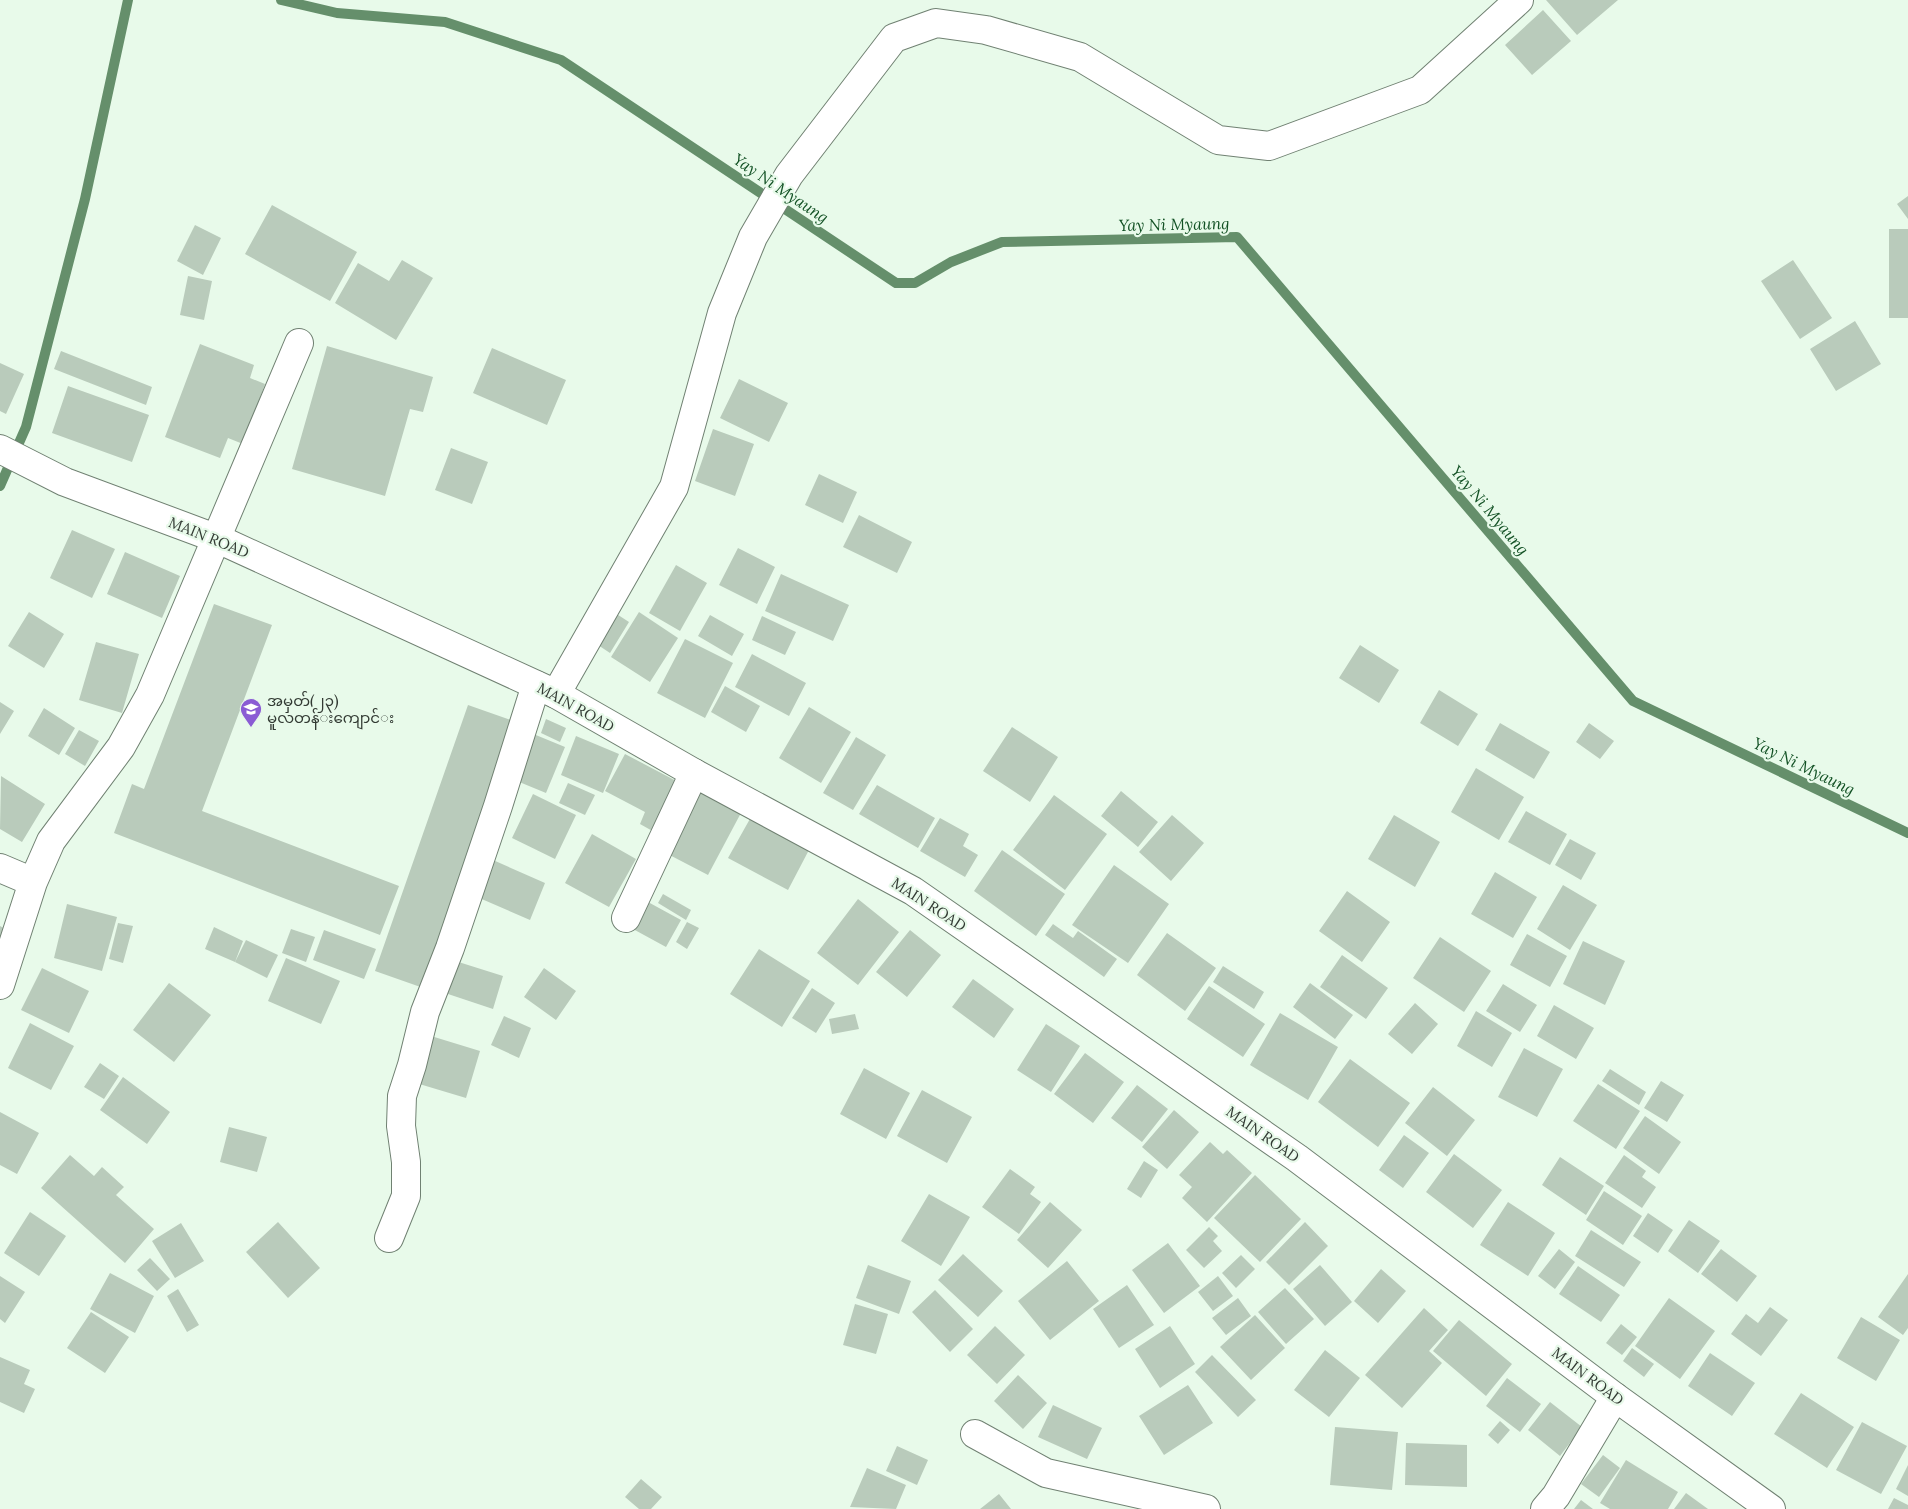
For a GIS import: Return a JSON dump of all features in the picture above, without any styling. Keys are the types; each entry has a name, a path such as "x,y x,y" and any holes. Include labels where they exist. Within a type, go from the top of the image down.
{"street":[{"path":"389,1238 406,1196 406,1162 401,1126 402,1096 412,1065 424,1012 450,948 498,806 546,689 674,487 722,313 753,237 789,175 894,38 936,23 986,30 1080,57 1218,140 1269,146 1420,90 1519,0"},
{"path":"0,985 33,882 52,841 121,747 150,695 218,539 299,343"},
{"name":"MAIN ROAD","path":"0,449 65,482 218,539 546,689 694,773 913,891 1297,1158 1615,1396 1771,1509"},
{"path":"626,918 694,773"},
{"path":"0,868 33,882"},
{"path":"1545,1509 1556,1496 1615,1396"},
{"path":"975,1434 1046,1473 1206,1509"}],"building":[{"path":"1546,0 1618,0 1577,35"},
{"path":"1543,10 1571,41 1532,75 1505,45"},
{"path":"1908,196 1908,219 1897,204"},
{"path":"272,205 357,252 330,301 245,254"},
{"path":"195,225 221,238 203,275 177,261"},
{"path":"1889,229 1908,229 1908,318 1889,318"},
{"path":"402,260 433,278 396,340 335,303 358,263 389,281"},
{"path":"1793,260 1832,318 1800,339 1761,281"},
{"path":"188,276 212,281 204,320 180,315"},
{"path":"1855,321 1881,364 1836,391 1810,349"},
{"path":"200,344 254,365 250,378 265,384 243,444 228,438 220,458 165,437"},
{"path":"327,346 433,377 423,412 410,409 385,496 292,469"},
{"path":"492,348 566,380 547,425 473,393"},
{"path":"61,351 152,387 146,405 54,369"},
{"path":"0,363 24,374 6,414 0,411"},
{"path":"739,379 788,403 769,442 720,418"},
{"path":"68,386 149,415 132,462 52,433"},
{"path":"713,429 754,444 735,496 695,481"},
{"path":"451,448 488,462 472,504 435,490"},
{"path":"819,474 857,492 843,523 805,505"},
{"path":"859,515 912,542 897,573 843,547"},
{"path":"72,530 115,549 92,598 50,578"},
{"path":"738,548 775,567 757,604 719,585"},
{"path":"125,552 180,576 162,618 107,594"},
{"path":"676,565 707,583 680,631 649,613"},
{"path":"781,574 849,605 833,641 765,611"},
{"path":"214,604 272,625 202,811 399,886 380,935 114,833 132,784 144,789"},
{"path":"612,611 629,622 610,653 592,641"},
{"path":"29,612 64,634 44,668 8,646"},
{"path":"639,612 678,638 650,682 611,657"},
{"path":"710,615 744,634 732,656 698,636"},
{"path":"762,616 796,632 785,655 752,640"},
{"path":"685,639 733,663 705,718 657,693"},
{"path":"96,642 139,654 122,713 79,700"},
{"path":"1360,645 1399,670 1379,703 1339,678"},
{"path":"752,654 806,683 789,716 735,687"},
{"path":"725,686 760,706 746,732 711,712"},
{"path":"1439,690 1478,714 1458,746 1420,723"},
{"path":"0,702 14,711 0,734"},
{"path":"468,705 522,724 429,990 375,971"},
{"path":"809,707 851,732 821,783 779,758"},
{"path":"44,708 75,728 59,755 28,736"},
{"path":"546,719 566,728 560,742 541,733"},
{"path":"1500,723 1550,752 1534,779 1485,750"},
{"path":"1589,723 1614,741 1600,759 1576,742"},
{"path":"1012,727 1058,757 1030,802 983,771"},
{"path":"79,730 99,741 85,766 65,754"},
{"path":"531,733 565,747 546,793 512,779"},
{"path":"576,736 619,754 603,793 561,775"},
{"path":"856,737 886,755 853,810 823,793"},
{"path":"625,754 682,784 656,833 640,824 645,812 605,791"},
{"path":"1476,768 1524,797 1499,840 1451,812"},
{"path":"1,776 45,804 22,842 0,829"},
{"path":"568,783 595,795 585,815 559,803"},
{"path":"695,785 742,811 708,875 660,850"},
{"path":"877,785 935,818 918,848 859,814"},
{"path":"1121,791 1158,822 1138,847 1101,816"},
{"path":"533,794 576,815 555,859 512,838"},
{"path":"1054,795 1107,834 1065,890 1013,850"},
{"path":"1526,811 1567,834 1550,865 1508,842"},
{"path":"1172,815 1204,843 1171,881 1139,852"},
{"path":"1394,815 1440,842 1415,887 1368,859"},
{"path":"751,817 810,848 788,890 728,858"},
{"path":"940,818 969,834 963,846 978,855 965,877 920,851"},
{"path":"592,834 636,859 609,907 565,883"},
{"path":"1570,839 1596,853 1581,880 1555,865"},
{"path":"1002,850 1065,894 1036,936 974,891"},
{"path":"493,860 545,883 530,920 477,897"},
{"path":"1114,865 1169,904 1128,963 1072,925"},
{"path":"1495,872 1537,897 1513,938 1471,914"},
{"path":"1563,885 1597,905 1570,950 1537,929"},
{"path":"1347,891 1390,922 1362,962 1319,931"},
{"path":"663,894 691,910 686,920 658,903"},
{"path":"858,899 899,932 858,985 817,953"},
{"path":"648,902 681,920 666,947 633,929"},
{"path":"67,904 117,917 102,971 54,958"},
{"path":"687,922 699,928 687,949 676,942"},
{"path":"118,923 133,926 123,963 109,959"},
{"path":"1053,924 1073,938 1078,931 1117,959 1104,977 1045,935"},
{"path":"0,926 7,930 0,944"},
{"path":"214,927 243,941 235,962 205,949"},
{"path":"291,929 315,937 306,962 282,953"},
{"path":"324,930 376,949 364,979 313,960"},
{"path":"910,930 941,955 907,997 876,972"},
{"path":"1167,933 1216,968 1185,1011 1137,975"},
{"path":"1527,934 1567,956 1550,987 1510,965"},
{"path":"1440,937 1491,971 1464,1012 1413,978"},
{"path":"246,940 278,955 267,978 235,962"},
{"path":"1583,941 1625,961 1605,1005 1563,984"},
{"path":"759,949 810,981 782,1027 730,994"},
{"path":"1342,955 1388,988 1366,1019 1320,987"},
{"path":"286,958 340,981 321,1024 268,1001"},
{"path":"449,959 503,976 493,1009 439,991"},
{"path":"1223,966 1264,992 1254,1009 1213,982"},
{"path":"42,968 89,991 69,1033 21,1010"},
{"path":"544,968 576,991 556,1020 524,997"},
{"path":"973,979 1014,1009 994,1038 952,1007"},
{"path":"169,983 211,1015 174,1062 133,1030"},
{"path":"1310,983 1353,1015 1335,1039 1293,1007"},
{"path":"1503,984 1537,1005 1520,1032 1486,1011"},
{"path":"1209,986 1265,1024 1243,1057 1187,1019"},
{"path":"812,988 835,1003 816,1033 792,1018"},
{"path":"1415,1003 1438,1024 1412,1054 1388,1034"},
{"path":"1554,1005 1594,1028 1576,1059 1537,1036"},
{"path":"1476,1011 1512,1033 1492,1067 1457,1046"},
{"path":"1280,1013 1338,1047 1308,1100 1250,1065"},
{"path":"855,1014 859,1029 832,1034 829,1019"},
{"path":"504,1016 531,1028 519,1058 491,1045"},
{"path":"30,1023 74,1046 51,1090 8,1068"},
{"path":"1046,1024 1080,1046 1051,1092 1017,1070"},
{"path":"431,1036 480,1051 466,1098 416,1083"},
{"path":"1524,1048 1563,1069 1537,1117 1498,1097"},
{"path":"1085,1053 1124,1082 1093,1123 1054,1094"},
{"path":"1350,1059 1410,1103 1378,1147 1318,1102"},
{"path":"100,1063 119,1076 104,1099 84,1087"},
{"path":"864,1068 910,1093 886,1139 840,1114"},
{"path":"1610,1069 1646,1092 1639,1105 1602,1081"},
{"path":"123,1077 170,1112 147,1144 100,1110"},
{"path":"1661,1081 1684,1095 1667,1122 1644,1108"},
{"path":"1598,1084 1640,1111 1616,1149 1573,1121"},
{"path":"1137,1085 1168,1109 1142,1142 1111,1118"},
{"path":"1433,1087 1475,1120 1447,1156 1405,1123"},
{"path":"922,1090 972,1117 947,1163 897,1136"},
{"path":"1174,1110 1199,1132 1167,1169 1142,1147"},
{"path":"0,1112 39,1133 17,1174 0,1165"},
{"path":"1645,1116 1681,1142 1659,1174 1623,1148"},
{"path":"229,1127 267,1137 257,1172 220,1162"},
{"path":"1404,1135 1429,1153 1403,1188 1379,1170"},
{"path":"1210,1142 1223,1154 1227,1150 1252,1173 1207,1222 1182,1198 1192,1187 1179,1175"},
{"path":"1454,1154 1502,1190 1473,1228 1426,1192"},
{"path":"70,1155 94,1176 102,1167 124,1187 116,1195 154,1229 125,1263 41,1188"},
{"path":"1624,1155 1646,1171 1642,1177 1656,1187 1642,1208 1605,1183"},
{"path":"1560,1157 1604,1186 1586,1215 1542,1185"},
{"path":"1144,1161 1158,1170 1141,1198 1127,1189"},
{"path":"1010,1169 1035,1187 1030,1194 1041,1202 1019,1234 982,1207"},
{"path":"1255,1175 1301,1219 1260,1262 1214,1218"},
{"path":"1604,1191 1642,1216 1623,1245 1586,1220"},
{"path":"929,1194 970,1217 941,1266 901,1241"},
{"path":"1050,1202 1082,1230 1048,1268 1017,1240"},
{"path":"1508,1202 1555,1233 1528,1276 1480,1245"},
{"path":"30,1212 66,1236 39,1276 4,1253"},
{"path":"1648,1213 1673,1230 1658,1253 1633,1236"},
{"path":"1689,1220 1720,1241 1698,1273 1668,1251"},
{"path":"278,1222 320,1268 288,1298 246,1252"},
{"path":"1305,1222 1328,1246 1289,1285 1266,1262"},
{"path":"181,1223 204,1261 175,1278 152,1241"},
{"path":"1209,1227 1218,1236 1213,1241 1222,1251 1204,1268 1186,1250"},
{"path":"1591,1230 1641,1262 1624,1287 1575,1256"},
{"path":"1168,1243 1200,1286 1164,1313 1132,1270"},
{"path":"1559,1249 1575,1262 1555,1289 1538,1276"},
{"path":"1721,1249 1757,1276 1737,1302 1701,1274"},
{"path":"963,1254 1003,1291 978,1317 938,1280"},
{"path":"1241,1255 1255,1269 1236,1288 1222,1273"},
{"path":"150,1258 170,1279 157,1291 137,1270"},
{"path":"1067,1261 1099,1301 1050,1340 1018,1301"},
{"path":"868,1265 911,1281 899,1314 856,1298"},
{"path":"1320,1265 1352,1302 1325,1326 1293,1289"},
{"path":"1578,1266 1620,1295 1601,1322 1559,1294"},
{"path":"1381,1269 1406,1291 1378,1323 1354,1301"},
{"path":"110,1273 154,1296 135,1333 90,1309"},
{"path":"1908,1274 1908,1328 1903,1335 1878,1317"},
{"path":"0,1276 25,1292 5,1323 0,1319"},
{"path":"1218,1276 1233,1296 1213,1311 1198,1292"},
{"path":"1127,1285 1154,1325 1119,1348 1093,1309"},
{"path":"1285,1288 1314,1319 1286,1344 1258,1312"},
{"path":"178,1289 199,1325 187,1332 167,1296"},
{"path":"935,1290 973,1329 950,1352 912,1312"},
{"path":"1238,1298 1251,1316 1226,1335 1212,1318"},
{"path":"1669,1298 1715,1331 1680,1379 1635,1346"},
{"path":"855,1304 888,1314 876,1354 843,1345"},
{"path":"1770,1307 1788,1320 1761,1356 1731,1334 1746,1314 1758,1323"},
{"path":"1424,1308 1448,1330 1429,1351 1442,1363 1402,1408 1365,1375"},
{"path":"91,1312 129,1337 105,1373 67,1348"},
{"path":"1255,1315 1285,1348 1251,1380 1220,1347"},
{"path":"1861,1317 1900,1340 1876,1381 1837,1358"},
{"path":"1459,1320 1512,1364 1486,1396 1433,1351"},
{"path":"1621,1324 1637,1337 1622,1355 1606,1343"},
{"path":"995,1326 1025,1355 997,1384 967,1355"},
{"path":"1170,1326 1195,1364 1160,1388 1135,1349"},
{"path":"1632,1348 1654,1364 1644,1377 1623,1361"},
{"path":"1325,1350 1360,1378 1329,1417 1294,1390"},
{"path":"1710,1353 1755,1383 1732,1416 1688,1386"},
{"path":"1212,1355 1256,1400 1238,1417 1195,1372"},
{"path":"0,1357 30,1370 24,1384 35,1389 24,1413 0,1402"},
{"path":"1018,1375 1047,1403 1023,1429 994,1401"},
{"path":"1507,1378 1541,1404 1520,1432 1486,1406"},
{"path":"1188,1385 1213,1423 1164,1455 1139,1416"},
{"path":"1801,1393 1854,1427 1827,1468 1774,1434"},
{"path":"1550,1402 1582,1427 1560,1456 1528,1430"},
{"path":"1053,1405 1102,1428 1087,1459 1038,1437"},
{"path":"1500,1421 1510,1430 1498,1444 1488,1435"},
{"path":"1862,1422 1907,1446 1881,1494 1836,1470"},
{"path":"1335,1427 1398,1432 1392,1490 1330,1485"},
{"path":"1406,1443 1467,1445 1467,1487 1405,1485"},
{"path":"897,1446 928,1460 917,1485 886,1471"},
{"path":"1603,1455 1620,1468 1599,1497 1581,1484"},
{"path":"1626,1460 1678,1492 1668,1509 1610,1509 1600,1503"},
{"path":"1908,1465 1908,1496 1896,1489"},
{"path":"867,1468 906,1485 896,1509 850,1507"},
{"path":"641,1479 662,1497 651,1509 639,1509 625,1497"},
{"path":"1686,1493 1708,1509 1674,1509"},
{"path":"999,1494 1011,1509 980,1509"},
{"path":"1894,1498 1908,1505 1908,1509 1888,1509"},
{"path":"1581,1500 1593,1509 1574,1509"}],"waterway":[{"path":"0,486 26,427 85,199 128,0"},
{"name":"Yay Ni Myaung","path":"281,0 337,13 445,22 561,60 896,283 915,283 951,262 1002,242 1237,237 1633,701 1908,833"}],"place":[{"name":"အမှတ်(၂၃) မူလတန်‌း‌ကျောင်‌း","path":"251,728"}]}
